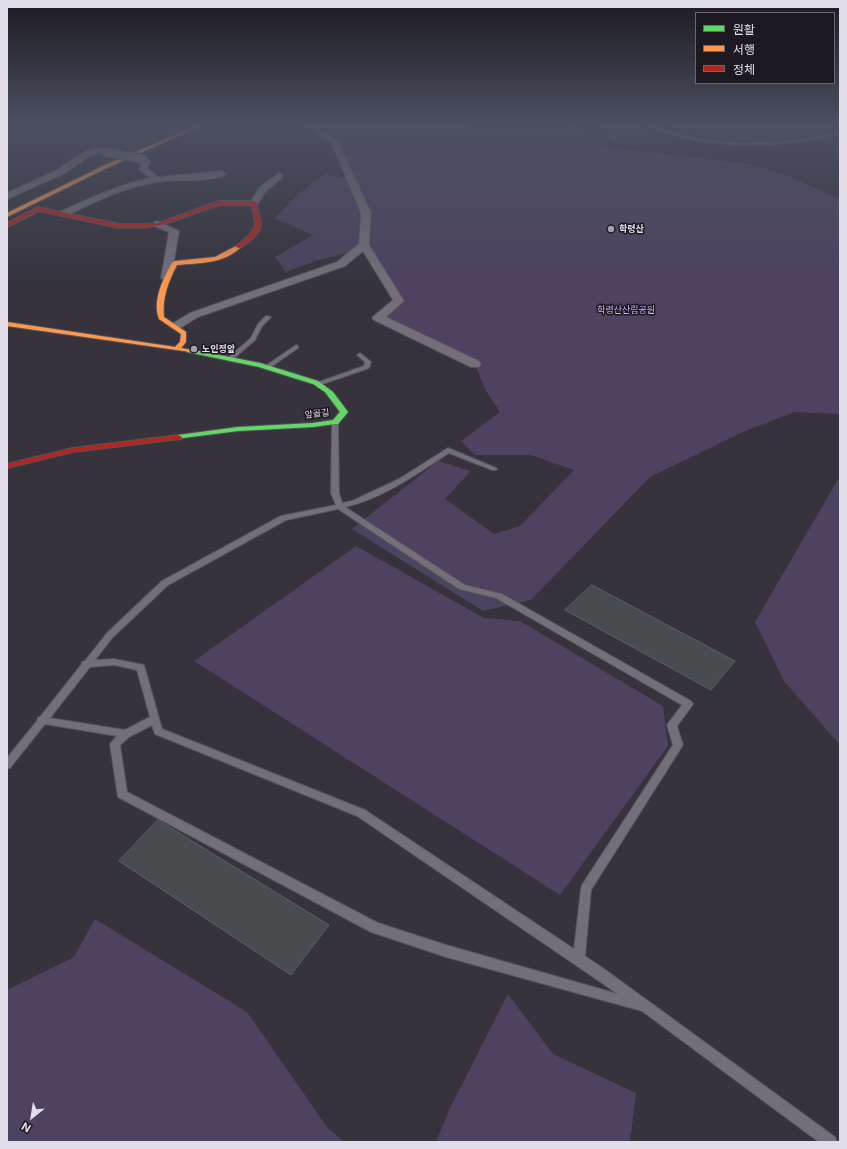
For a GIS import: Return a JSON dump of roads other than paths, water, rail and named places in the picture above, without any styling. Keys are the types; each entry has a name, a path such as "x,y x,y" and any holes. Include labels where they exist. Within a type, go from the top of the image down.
{"main road":[{"path":"8,209 75,178"},
{"path":"8,209 27,205 85,178"},
{"path":"7,225 38,209 119,226 157,224 216,203 254,203 254,212 258,225 256,231 233,252 215,260 174,263 166,278 160,295 161,318 176,326 184,333 183,342 177,349"},
{"name":"앞골길","path":"7,324 104,337 177,349 297,376 324,387 337,400 344,412 335,422 238,430 73,450 7,466"}],"street":[{"path":"7,196 48,178"},
{"path":"63,214 111,192 135,184 154,180 181,178"},
{"path":"254,203 263,189 278,178"},
{"path":"350,178 366,213 364,246 399,300 378,318 475,364"},
{"path":"157,224 174,231 166,278"},
{"path":"176,326 194,315 247,297 262,290 341,264 364,246"}],"lane":[{"path":"230,360 253,340 260,325 268,317"},
{"path":"266,368 296,347"},
{"path":"318,384 367,368 368,362 360,355"},
{"path":"335,422 334,493 340,507 462,587 499,596 688,704 672,725 678,745 586,889 579,959"},
{"path":"7,764 110,635 165,583 284,518 330,507 340,507 402,481 448,450 494,469"},
{"path":"86,664 114,662 141,667 158,731 361,813 579,959 830,1142"},
{"path":"155,719 126,734 115,744 122,794 368,924 446,952 646,1007"},
{"path":"41,720 126,734"}],"place":[{"name":"학령산","path":"611,229"},
{"name":"노인정앞","path":"194,349"}],"park label":[{"name":"학령산산림공원","path":"626,310"}]}
